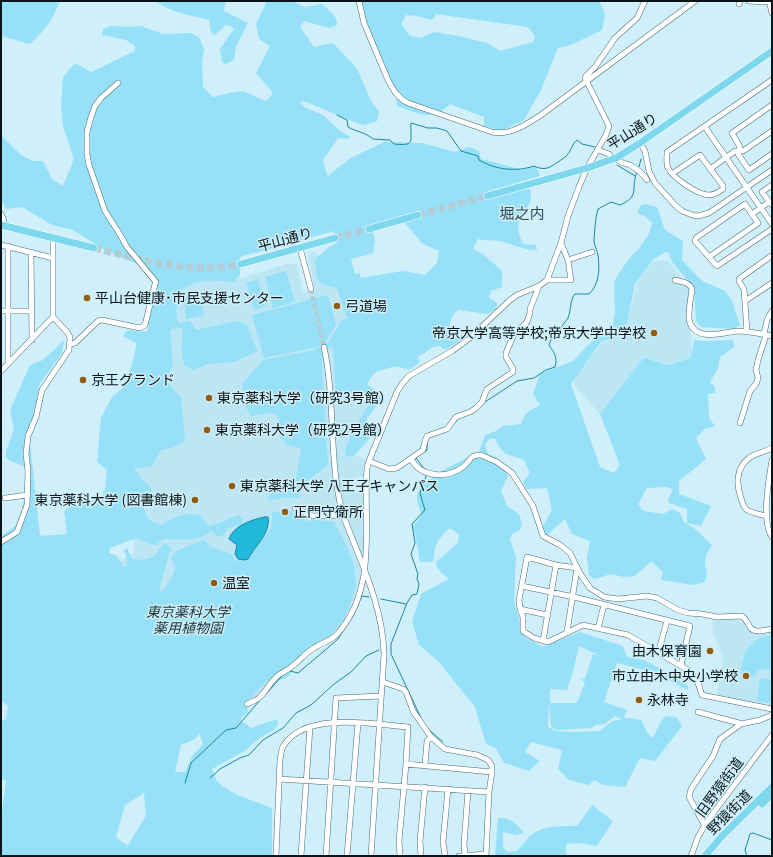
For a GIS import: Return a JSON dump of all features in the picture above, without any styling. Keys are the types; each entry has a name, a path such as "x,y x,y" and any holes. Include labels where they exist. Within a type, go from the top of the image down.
{"main road":[{"name":"平山通り","path":"487,196 614,159 640,143 772,51"},
{"path":"369,229 418,215"},
{"path":"3,225 94,248"},
{"name":"平山通り","path":"241,264 335,238"},
{"name":"野猿街道","path":"705,856 722,836 772,787"},
{"name":"野猿街道","path":"711,856 772,794"}],"street":[{"path":"359,1 364,23 388,80 396,94 408,103 501,134 514,130 530,122 552,107 695,1"},
{"path":"247,704 261,696 270,682 290,668 313,648 332,640 354,610 358,600 364,571 367,539 366,477 369,461 397,392 402,384 409,376 452,351 470,338 508,301 539,286 546,280 561,243 568,216 587,168 599,149 609,126 585,78 596,67 615,38 638,18 645,1"},
{"path":"749,1 769,1 772,13"},
{"path":"673,173 700,155 723,186 723,189 713,195 702,194 682,182 673,173 668,167 667,152 772,80"},
{"path":"70,344 75,343 98,321 102,320 140,328 145,325 156,282 127,247 105,211 89,165 87,132 91,117 95,106 118,83"},
{"path":"772,104 732,133 740,146 738,154 750,170 772,154"},
{"path":"705,127 772,224"},
{"path":"710,169 735,152 743,151 772,131"},
{"path":"640,143 645,151 649,171 655,183 675,205 687,214 698,216 709,213 772,170"},
{"path":"599,149 609,154 619,162 638,170 647,180"},
{"path":"752,214 760,208 771,204 762,192 772,185"},
{"path":"709,257 758,223 744,204 696,238 695,241 709,257 717,266 772,229"},
{"path":"1,214 3,218 3,225"},
{"path":"1,542 18,532 27,505 28,471 26,454 28,436 36,417 42,390 69,350 70,337 53,317 53,238"},
{"path":"546,280 571,280 568,260 561,243"},
{"path":"1,245 53,258"},
{"path":"8,246 8,363"},
{"path":"300,248 310,289"},
{"path":"31,252 32,340"},
{"path":"568,260 592,252"},
{"path":"747,332 744,289 739,281 739,278 771,256 772,257"},
{"path":"675,280 686,283 692,289 689,318 694,330 706,334 739,331 772,336"},
{"path":"745,301 772,283"},
{"path":"369,461 388,469 397,468 423,450 427,436 447,429 456,417 476,408 482,402 487,389 513,372 513,368 506,358 506,353 514,334 527,322 530,309 539,286"},
{"path":"740,423 750,391 756,384 758,378 756,370 758,360 767,320 772,310"},
{"path":"1,311 31,311"},
{"path":"1,371 53,317"},
{"path":"324,348 328,377 336,477 343,516 382,624 384,654 383,682 371,856"},
{"path":"766,516 744,508 738,490 737,480 738,474 748,458 772,448"},
{"path":"411,459 414,464 427,473 445,474 456,471 465,465 471,457 477,454 508,469 519,482 534,506 543,536 560,545 570,553 590,588 604,597 618,599 647,596 663,601 678,610 688,613 717,617 742,616 746,618 751,629 755,631 772,629"},
{"path":"772,460 766,516 769,533 772,537"},
{"path":"5,498 28,495"},
{"path":"318,516 343,516"},
{"path":"578,568 556,565 528,558 519,600 523,617 523,631 534,638 548,642 583,625 628,635 681,665 697,680 702,695 772,708"},
{"path":"543,641 556,565"},
{"path":"568,632 578,568"},
{"path":"522,586 574,597 690,626 681,665"},
{"path":"598,628 604,605"},
{"path":"520,609 547,615"},
{"path":"658,653 667,621"},
{"path":"383,682 403,688 413,711 431,737 445,749 477,755 488,760 492,766 489,792 486,855 458,856"},
{"path":"326,856 336,698 381,696"},
{"path":"698,712 741,724"},
{"path":"705,826 689,797 690,792 713,756 720,739 741,724 760,720 772,715"},
{"path":"276,856 280,760 283,747 289,738 310,727 335,721 408,727 399,841 400,856"},
{"path":"347,856 358,723"},
{"path":"302,856 310,727"},
{"name":"旧野猿街道","path":"691,856 705,826 772,735"},
{"path":"425,766 427,741 431,737"},
{"path":"406,764 492,772"},
{"path":"279,779 489,792"},
{"path":"421,856 420,841 425,787"},
{"path":"445,856 443,842 448,789"},
{"path":"465,856 464,844 468,791"}],"shaded area":[{"name":"東京薬科大学 八王子キャンパス","path":"310,252 316,252 325,269 338,278 354,345 356,394 366,396 378,403 355,433 368,442 355,455 369,461 367,476 343,480 344,492 367,493 365,562 354,610 345,608 313,622 328,641 279,675 261,696 248,704 50,699 119,562 134,553 132,503 116,481 105,474 135,471 134,453 176,273 226,280 238,279 290,263 297,265 303,293 315,290 308,257"},
{"name":"帝京大学高等学校;帝京大学中学校","path":"667,260 689,287 692,358 667,364 645,358 600,414 574,385 574,379 602,343 614,337 621,328 631,307 638,281 654,262"},
{"path":"268,517 268,523 262,539 248,559 238,559 235,554 237,545 229,539 231,534 244,524 255,519"},
{"name":"市立由木中央小学校","path":"712,617 738,617 740,622 745,621 749,629 754,632 772,630 772,707 717,696 723,656 713,633"}],"green space":[{"path":"1,1 60,1 48,24 30,44 1,36"},
{"path":"155,1 226,1 224,11 248,23 236,47 234,60 226,64 222,62 220,49 234,29 232,27 226,25 215,35 211,33 209,20 175,11"},
{"name":"東京薬科大学 薬用植物園","path":"267,1 293,1 304,7 322,4 336,19 337,25 330,28 304,21 300,27 314,47 333,43 353,64 359,73 370,99 379,112 377,121 365,125 306,102 300,102 304,107 323,115 340,131 351,137 347,139 338,138 323,160 328,176 349,159 384,142 422,143 455,152 469,147 479,151 481,159 523,170 536,166 540,176 486,192 488,198 529,188 531,193 530,203 519,218 518,231 523,244 536,245 537,250 523,248 500,241 478,239 473,249 483,254 502,271 502,287 491,291 489,298 497,303 496,309 488,314 458,310 453,315 450,322 450,329 454,335 462,339 447,349 443,349 440,346 433,347 417,358 420,362 411,368 406,369 401,367 393,367 374,373 367,384 377,392 381,400 367,418 367,422 368,425 374,429 370,438 352,457 346,456 345,450 353,430 370,403 367,392 336,395 333,346 322,351 328,465 304,483 299,495 301,498 282,498 268,501 269,495 283,489 296,479 301,448 288,445 279,436 279,421 275,414 266,413 252,416 246,408 242,384 263,360 311,351 322,346 264,358 252,315 328,295 336,324 324,345 328,343 341,321 347,318 337,288 320,283 316,272 315,259 337,242 334,231 240,257 240,275 234,282 213,280 206,281 193,283 181,290 176,311 178,323 190,321 196,330 237,321 247,325 257,351 235,362 208,364 193,370 184,365 181,350 183,330 181,328 170,329 173,364 166,381 181,398 185,441 174,447 161,450 151,467 134,468 142,480 150,486 152,496 144,505 145,513 148,519 161,525 184,514 200,515 209,526 238,515 243,519 242,524 228,528 222,536 216,536 212,530 195,539 163,539 156,545 136,538 110,548 109,553 117,556 123,567 127,566 127,559 124,550 127,548 132,559 143,560 158,553 158,550 165,543 171,548 159,590 163,591 173,575 175,568 171,557 178,550 204,540 210,548 212,547 233,555 234,561 248,559 271,528 272,513 291,511 308,521 317,520 334,522 349,551 354,565 356,588 345,619 331,635 292,662 294,668 286,678 280,680 267,680 247,701 248,712 241,718 241,722 251,728 277,719 278,723 276,728 257,740 246,750 212,769 217,782 224,787 237,795 272,808 272,856 1,856 1,820 6,781 1,778 1,721 6,719 8,706 1,701 1,537 16,525 22,509 30,469 9,460 6,457 6,451 14,429 10,410 30,365 43,360 64,340 62,353 39,385 30,443 40,536 67,534 64,511 75,501 100,501 105,489 107,470 97,462 101,418 112,397 123,388 132,364 137,343 123,336 127,330 147,332 156,291 149,275 137,264 103,249 73,230 52,225 22,207 6,209 1,199 1,135 21,155 33,161 43,161 52,179 63,186 74,159 63,126 61,107 63,77 75,63 91,72 135,51 135,46 126,40 102,35 103,29 111,26 141,26 163,34 191,33 199,37 204,49 202,63 203,87 213,97 243,91 266,101 273,94 256,73 270,46 259,39 256,24","holes":["423,210 424,217 404,222 423,244 439,251 437,263 425,275 403,271 361,278 359,273 355,274 351,259 373,253 375,240 370,225","199,733 203,744 193,755 185,772 175,772 181,745 195,739","144,793 146,816 128,845 116,837 125,805"]},
{"path":"360,1 599,1 605,14 602,30 571,45 558,48 541,90 524,120 501,131 484,126 484,117 450,104 443,110 431,115 425,115 397,106 395,90 365,21","holes":["436,14 528,27 535,36 533,42 500,51 487,43 459,36 434,32 420,38 410,36 401,24 406,15 432,20"]},
{"path":"645,204 657,207 665,230 683,241 682,260 702,281 725,291 732,301 740,325 734,329 701,327 696,321 694,288 672,262 669,253 666,252 654,259 635,284 627,322 614,337 601,342 571,384 600,467 614,473 620,465 600,414 642,360 645,358 668,365 691,358 694,340 733,340 734,347 720,357 718,368 710,382 715,387 715,393 708,394 709,418 715,426 704,429 696,438 706,459 679,481 679,494 711,506 701,526 687,523 687,509 669,503 668,499 673,490 667,487 647,488 638,504 643,511 663,514 672,509 680,513 684,522 695,529 712,545 706,555 705,566 707,572 705,582 694,585 661,580 663,572 651,561 635,576 624,577 611,574 594,579 589,575 587,558 590,541 572,534 565,519 547,535 542,528 552,510 547,488 526,489 523,482 530,473 524,460 506,454 500,448 495,438 489,439 485,445 488,454 497,458 508,476 501,491 507,506 519,514 522,523 520,530 512,534 510,539 516,557 514,601 524,636 542,647 580,632 623,646 627,657 644,660 688,686 687,690 656,673 617,663 604,702 627,710 624,718 641,720 648,734 653,738 661,721 666,716 676,717 682,726 655,761 640,758 625,787 603,785 595,780 588,785 569,780 558,769 562,750 531,742 525,752 540,761 529,771 504,763 496,748 486,744 475,707 438,661 419,645 412,621 421,594 449,579 439,570 436,562 458,543 459,534 450,528 442,535 436,546 434,560 431,562 420,562 415,534 412,527 421,516 417,498 419,491 425,484 442,471 479,452 485,435 496,431 503,426 521,424 526,413 540,405 533,394 540,374 573,361 600,333 613,324 615,314 614,282 632,255 637,251 649,234 652,223 646,217 637,213 640,206","holes":["579,646 602,657 593,654 585,679 580,678 585,682 577,703 550,703 550,689 567,690","549,704 551,726 556,730 592,728 595,725 605,724 615,716 622,719 612,721 600,731 556,731 548,727"]},
{"path":"286,271 295,302 273,308 265,277"},
{"path":"258,279 265,307 254,310 246,283"},
{"path":"200,296 204,315 186,319 184,299"},
{"path":"772,635 772,669 758,670 754,677 742,677 741,667 746,650 759,638"},
{"path":"760,678 772,680 771,703 757,701"},
{"path":"592,805 613,821 597,846 581,843 566,844 566,856 495,856 498,818 510,820 524,833 516,835 503,832 503,848 508,852 517,851 535,832 552,827 577,826"}],"waterway":[{"path":"743,1 748,2"},
{"path":"337,115 347,120 348,127 373,139 390,140 394,144 409,143 411,139 411,123 447,131 461,151 478,156 479,160 492,166 506,169 520,169 534,166 544,169 549,167 566,156 577,140 582,144 595,147"},
{"path":"639,167 641,159"},
{"path":"617,165 635,176"},
{"path":"485,402 517,381 534,378 546,370 555,367 556,358 549,345 553,335 561,329 568,318 573,296 575,294 589,294 597,281 599,260 594,240 598,209 611,202 620,205 631,198 634,191 637,172"},
{"path":"448,431 458,419"},
{"path":"425,452 427,450 427,442 429,438"},
{"path":"422,453 416,458 423,467"},
{"path":"421,718 391,654 391,644 407,603 412,595 417,594 419,584 417,579 418,574 411,554 415,543 412,524 425,510 420,493 426,476"},
{"path":"290,671 298,673 337,640 353,616 362,596 369,597"},
{"path":"381,599 406,604"},
{"path":"210,778 220,769 240,758 249,755 263,740 283,728 296,713 311,705 334,684 351,672 366,656 379,650"},
{"path":"267,693 282,676"},
{"path":"185,783 191,763 226,730 236,728 261,699"},
{"path":"427,728 443,742"},
{"path":"747,856 745,850 750,834 753,833 772,840"}],"tunnel":[{"path":"418,215 487,196"},
{"path":"335,238 369,229"},
{"path":"94,248 167,265 185,267 222,267 241,264"},
{"path":"311,289 324,347"}],"place":[{"name":"平山台健康･市民支援センター","path":"87,298"},
{"name":"弓道場","path":"337,306"},
{"name":"帝京大学高等学校;帝京大学中学校","path":"654,333"},
{"name":"京王グランド","path":"83,380"},
{"name":"東京薬科大学（研究3号館）","path":"209,398"},
{"name":"東京薬科大学（研究2号館）","path":"207,430"},
{"name":"東京薬科大学 八王子キャンパス","path":"232,486"},
{"name":"東京薬科大学 (図書館棟)","path":"195,500"},
{"name":"正門守衛所","path":"285,512"},
{"name":"温室","path":"214,583"},
{"name":"由木保育園","path":"710,651"},
{"name":"市立由木中央小学校","path":"746,676"},
{"name":"永林寺","path":"639,700"}],"district":[{"name":"堀之内","path":"522,213"}]}
